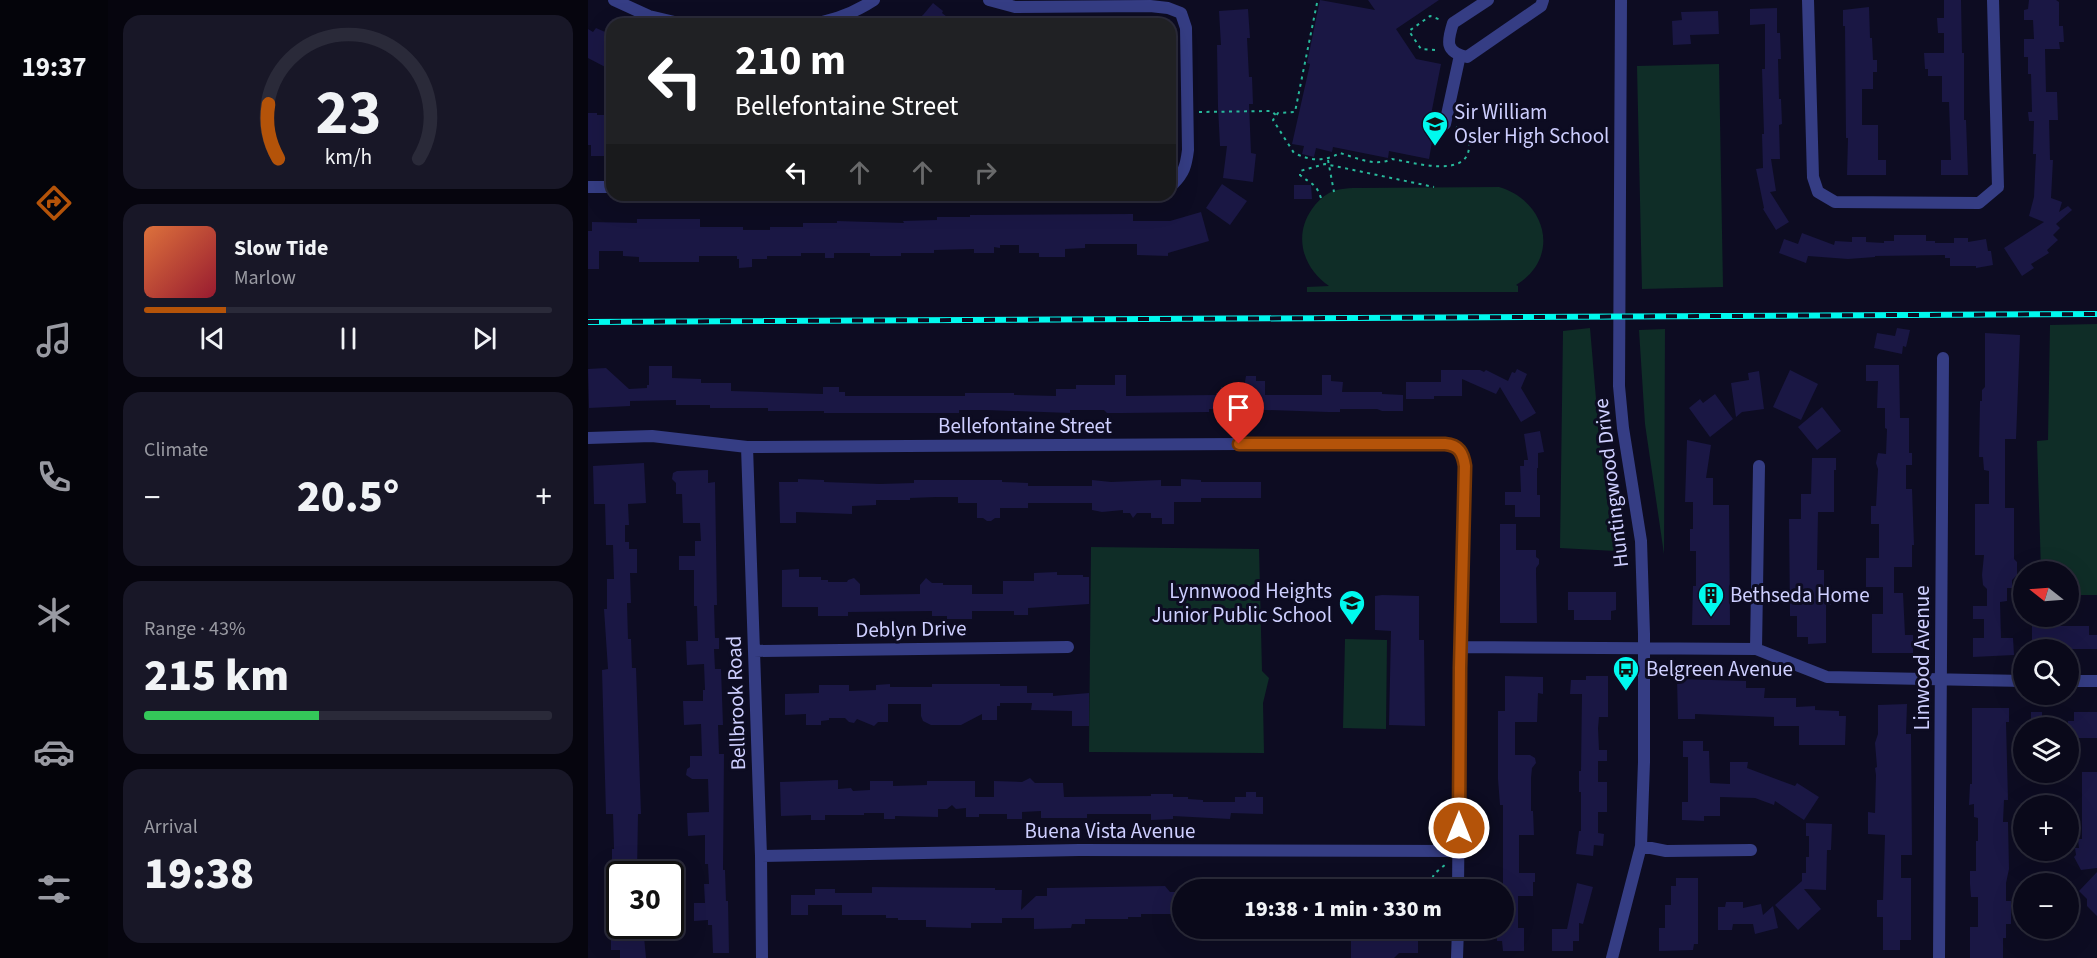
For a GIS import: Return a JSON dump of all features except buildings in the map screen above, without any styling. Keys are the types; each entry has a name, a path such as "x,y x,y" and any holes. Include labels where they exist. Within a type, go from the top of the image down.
{"street":[{"path":"614,0 655,18"},
{"path":"836,18 858,10 874,0"},
{"path":"989,0 1015,7 1150,6 1168,8 1181,13 1186,28 1188,150 1186,168 1176,181"},
{"path":"1488,0 1453,23 1449,43 1451,50 1460,56 1467,57 1541,6 1543,0"},
{"name":"Huntingwood Drive","path":"1612,958 1641,846 1644,762 1641,541 1623,428 1619,386 1621,0"},
{"path":"1808,0 1813,177 1818,192 1835,201 1979,203 1998,188 1993,0"},
{"path":"1448,125 1460,56"},
{"path":"588,187 606,186"},
{"name":"Linwood Avenue","path":"1939,958 1943,358"},
{"name":"Bellefontaine Street","path":"588,438 652,436 747,447 1454,445 1460,450 1465,466 1461,647"},
{"name":"Bellbrook Road","path":"747,447 761,856 762,958"},
{"path":"1756,650 1759,466"},
{"name":"Deblyn Drive","path":"754,651 1068,647"},
{"path":"1458,879 1461,647 1756,650 1827,677 2013,681"},
{"path":"2079,681 2097,681"},
{"path":"1641,846 1665,851 1751,850"},
{"name":"Buena Vista Avenue","path":"761,856 1079,850 1459,851"},
{"path":"1457,958 1458,939"}],"path":[{"path":"1317,3 1295,112 1278,112 1273,120 1294,153 1328,160 1340,153 1376,163 1384,163 1392,159 1450,167 1466,158 1469,147 1465,133 1448,125"},
{"path":"1435,50 1421,50 1409,31 1430,16 1441,20"},
{"path":"1187,112 1271,111 1276,115"},
{"path":"1328,160 1334,192"},
{"path":"1321,198 1317,186 1299,173 1307,168 1325,164 1434,187"},
{"path":"1432,879 1434,874 1447,863"}],"green space":[{"path":"1719,64 1723,287 1642,289 1637,66"},
{"path":"1499,187 1515,194 1528,204 1537,217 1542,231 1543,246 1539,260 1530,274 1516,285 1518,292 1307,292 1307,287 1329,286 1320,279 1307,261 1302,240 1306,219 1319,200 1329,193 1353,188"},
{"path":"2097,324 2097,595 2079,595 2079,561 2041,561 2037,441 2048,440 2050,325"},
{"path":"1590,328 1600,446 1615,551 1560,548 1563,331"},
{"path":"1665,329 1664,554 1645,424 1639,330"},
{"path":"1091,547 1259,549 1262,671 1269,678 1263,703 1264,753 1089,752"},
{"path":"1345,639 1387,640 1386,729 1343,728"}],"railway":[{"path":"588,322 2097,314"}],"place":[{"name":"Sir William Osler High School","path":"1435,147"},
{"name":"Bethseda Home","path":"1711,618"},
{"name":"Lynnwood Heights Junior Public School","path":"1352,626"},
{"name":"Belgreen Avenue","path":"1626,692"}],"route":[{"path":"1239,444 1445,444 1454,445 1460,450 1465,466 1459,828"}]}
